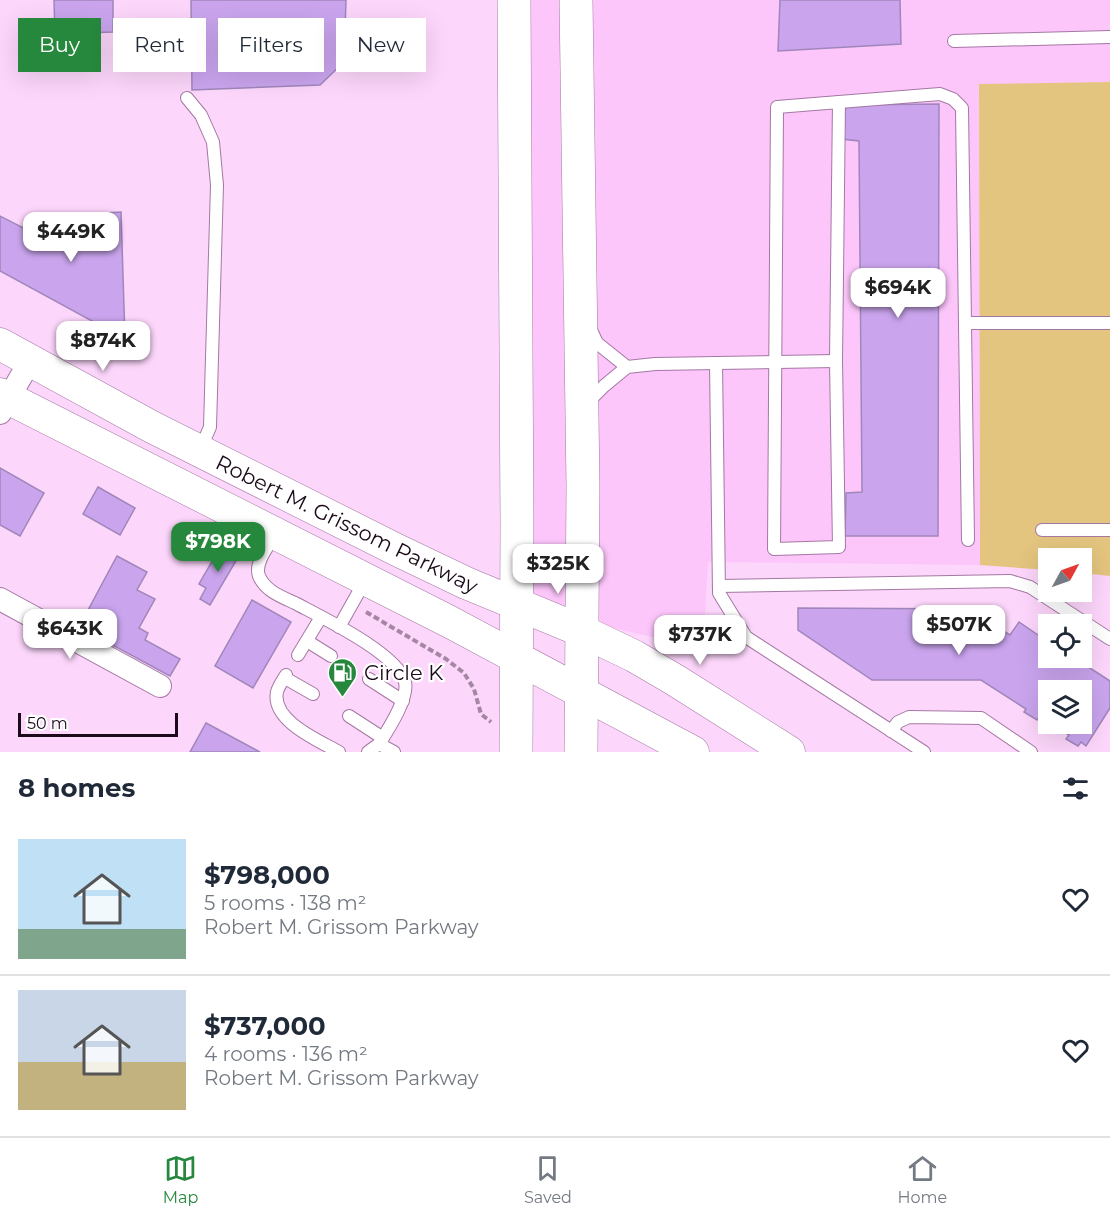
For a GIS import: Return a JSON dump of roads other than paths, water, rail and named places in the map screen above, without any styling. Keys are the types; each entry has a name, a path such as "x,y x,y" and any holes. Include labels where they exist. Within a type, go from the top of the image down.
{"main road":[{"path":"514,0 516,746"},
{"path":"576,0 582,409 581,752"},
{"name":"Robert M. Grissom Parkway","path":"0,344 200,452 397,550 634,656 789,752"},
{"name":"Robert M. Grissom Parkway","path":"3,402 276,533 359,591 516,657 693,752"}],"street":[{"path":"3,402 30,360"},
{"path":"0,599 160,686"}],"lane":[{"path":"954,41 1110,37"},
{"path":"839,102 836,361 839,548 774,549 777,106 940,94 953,99 962,108 968,540"},
{"path":"187,98 201,115 213,142 217,185 210,427 200,452"},
{"path":"581,309 597,342 627,367"},
{"path":"965,324 1110,323"},
{"path":"582,409 604,386 627,367 836,361"},
{"path":"716,363 719,592 746,637 924,752"},
{"path":"1042,530 1110,530"},
{"path":"276,533 259,563 259,575 270,590 356,636 392,661 405,682 403,701 381,741 368,752"},
{"path":"719,586 1010,581 1030,587 1110,639"},
{"path":"339,627 359,591"},
{"path":"298,655 321,617"},
{"path":"306,641 331,656"},
{"path":"313,694 285,677 277,693 278,706 291,725 339,752"},
{"path":"369,679 403,701"},
{"path":"349,716 394,752"},
{"path":"891,730 898,722 909,717 981,718 1031,752"}],"place":[{"name":"Circle K","path":"343,698"}]}
